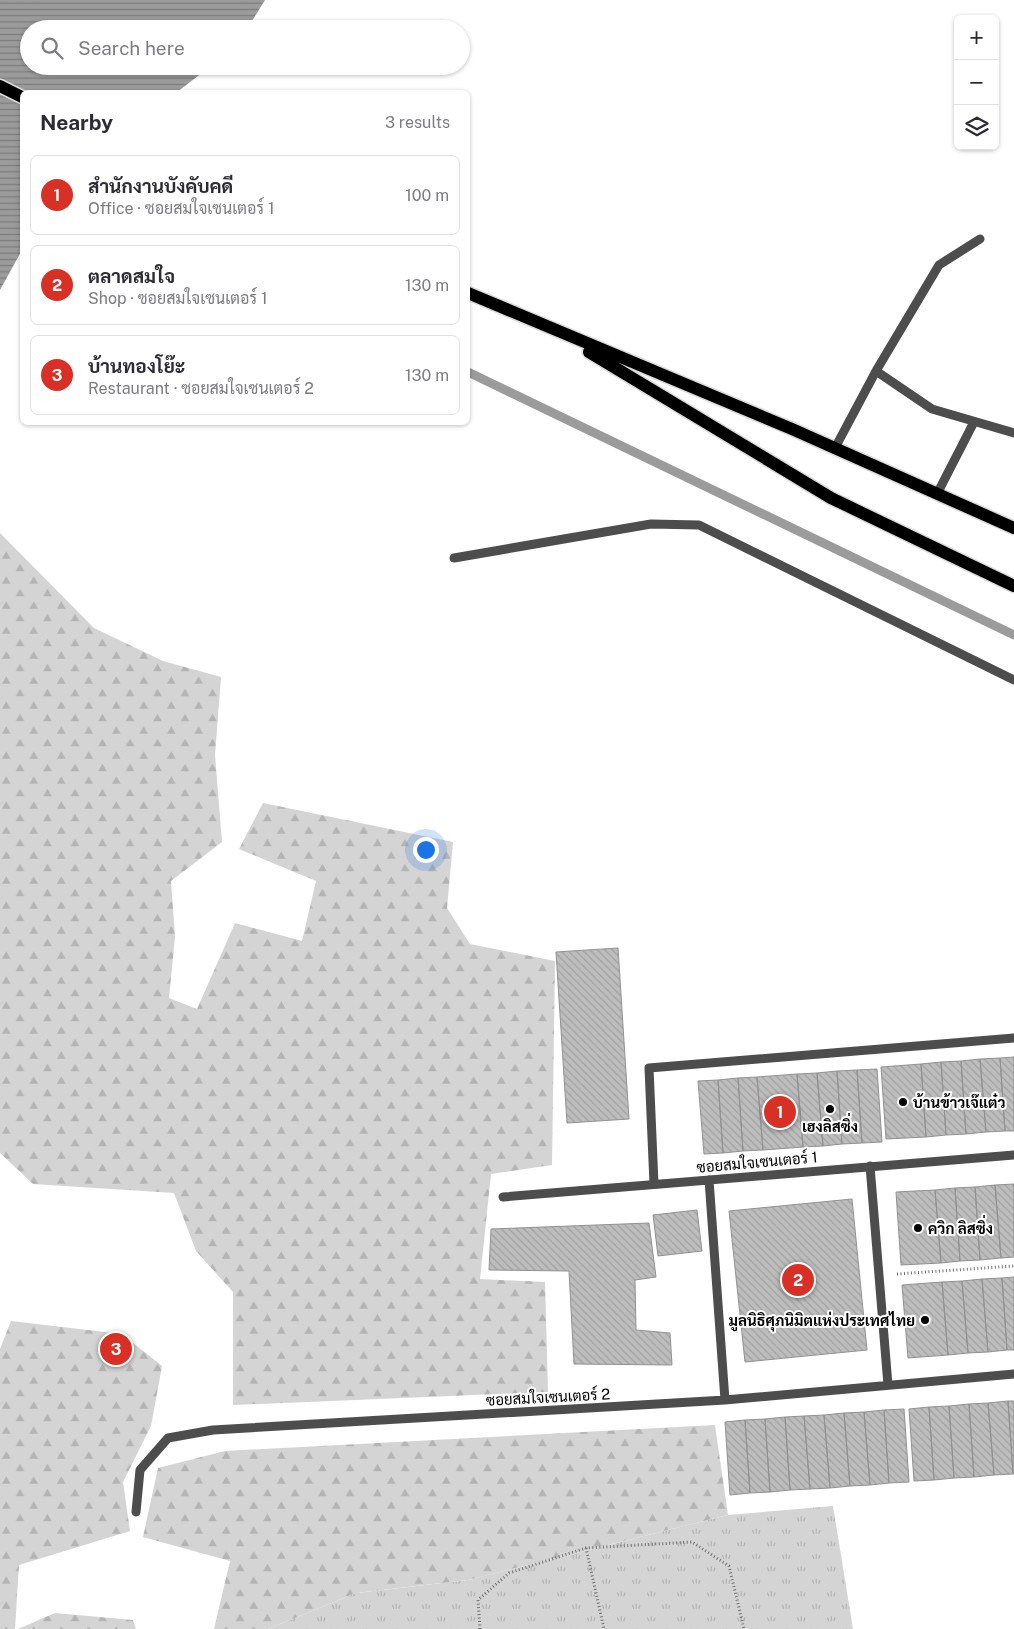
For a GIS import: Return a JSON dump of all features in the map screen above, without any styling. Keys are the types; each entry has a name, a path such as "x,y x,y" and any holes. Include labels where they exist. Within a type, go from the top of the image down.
{"main road":[{"path":"0,86 20,96"},
{"path":"470,294 835,448 1014,528"},
{"path":"552,330 831,498 1014,586"}],"street":[{"path":"835,448 876,370 939,266 980,239"},
{"path":"876,370 932,409 1014,433"},
{"path":"937,494 974,422"},
{"path":"454,558 651,524 699,525 1014,680"},
{"path":"654,1184 649,1068 1014,1038"},
{"name":"ซอยสมใจเซนเตอร์ 1","path":"503,1196 1014,1154"},
{"path":"870,1166 888,1385"},
{"path":"709,1180 725,1400"},
{"name":"ซอยสมใจเซนเตอร์ 2","path":"136,1512 140,1470 168,1438 213,1430 725,1400 1014,1374"}],"path":[{"path":"879,1275 1014,1266"},
{"path":"480,1629 478,1600 509,1573 586,1548 692,1542 730,1566 744,1629"},
{"path":"586,1548 604,1629"}],"green space":[{"path":"0,533 94,628 163,661 221,677 215,755 222,842 171,881 175,937 169,998 197,1009 235,923 302,941 316,881 239,849 263,803 453,842 447,908 470,944 555,961 552,1165 491,1174 480,1279 545,1282 548,1392 233,1405 233,1292 196,1251 174,1193 33,1184 0,1153"},
{"path":"11,1321 122,1334 162,1366 151,1426 123,1482 130,1531 19,1565 15,1629 0,1629 0,1349"},
{"path":"715,1425 728,1515 468,1580 356,1593 268,1629 214,1629 230,1561 143,1537 158,1468 225,1451"},
{"path":"833,1506 853,1629 268,1629 356,1593 468,1580 728,1515"},
{"path":"55,1613 133,1620 136,1629 18,1629"}],"shaded area":[{"path":"0,0 265,0 253,20 20,20 20,75 199,75 180,90 20,90 20,254 0,290"}],"building":[{"path":"618,948 629,1119 567,1123 556,952"},
{"path":"1014,1057 1014,1131 1005,1131 1000,1058"},
{"path":"1000,1058 1005,1131 986,1132 980,1059"},
{"path":"980,1059 986,1132 966,1134 961,1061"},
{"path":"961,1061 966,1134 946,1135 941,1062"},
{"path":"941,1062 946,1135 926,1137 921,1064"},
{"name":"บ้านข้าวเจ๊แต๋ว","path":"921,1064 926,1137 886,1139 881,1067"},
{"path":"877,1069 882,1142 862,1143 857,1070"},
{"path":"857,1070 862,1143 842,1144 837,1071"},
{"name":"เฮงลิสซิ่ง","path":"837,1071 842,1144 823,1146 817,1073"},
{"path":"817,1073 823,1146 803,1147 797,1074"},
{"path":"797,1074 803,1147 763,1150 757,1077"},
{"path":"757,1077 763,1150 743,1151 738,1078"},
{"path":"738,1078 743,1151 723,1153 718,1080"},
{"path":"718,1080 723,1153 704,1154 698,1081"},
{"path":"1014,1184 1014,1257 1001,1258 995,1185"},
{"path":"995,1185 1001,1258 980,1260 975,1187"},
{"path":"975,1187 980,1260 960,1261 955,1188"},
{"path":"955,1188 960,1261 941,1263 935,1190"},
{"name":"ควิก ลิสซิ่ง","path":"935,1190 941,1263 901,1265 896,1192"},
{"path":"852,1199 867,1350 745,1362 729,1211"},
{"path":"697,1210 702,1251 658,1256 653,1215"},
{"path":"649,1223 656,1277 635,1280 636,1330 670,1333 672,1365 574,1364 569,1271 489,1270 491,1229"},
{"path":"1014,1277 1014,1350 1007,1350 1002,1278"},
{"path":"1002,1278 1007,1350 988,1352 982,1279"},
{"path":"982,1279 988,1352 968,1353 962,1281"},
{"path":"962,1281 968,1353 948,1355 942,1282"},
{"name":"มูลนิธิศุภนิมิตแห่งประเทศไทย","path":"942,1282 948,1355 908,1358 902,1285"},
{"path":"1008,1401 1013,1474 994,1475 988,1403"},
{"path":"1008,1401 1014,1401 1014,1474 1013,1474"},
{"path":"988,1403 994,1475 974,1477 969,1404"},
{"path":"969,1404 974,1477 954,1478 949,1406"},
{"path":"949,1406 954,1478 934,1480 929,1407"},
{"path":"929,1407 934,1480 914,1481 909,1409"},
{"path":"904,1409 909,1482 889,1483 884,1410"},
{"path":"884,1410 889,1483 870,1485 864,1412"},
{"path":"864,1412 870,1485 850,1486 844,1413"},
{"path":"844,1413 850,1486 830,1488 824,1415"},
{"path":"824,1415 830,1488 810,1489 804,1416"},
{"path":"804,1416 810,1489 790,1490 785,1417"},
{"path":"785,1417 790,1490 770,1492 765,1419"},
{"path":"765,1419 770,1492 750,1493 745,1420"},
{"path":"745,1420 750,1493 730,1495 725,1422"}],"waterway":[{"path":"470,373 1014,635"}],"place":[{"name":"บ้านข้าวเจ๊แต๋ว","path":"903,1102"},
{"name":"เฮงลิสซิ่ง","path":"830,1109"},
{"name":"สำนักงานบังคับคดี","path":"780,1112"},
{"name":"ควิก ลิสซิ่ง","path":"918,1228"},
{"name":"ตลาดสมใจ","path":"798,1280"},
{"name":"มูลนิธิศุภนิมิตแห่งประเทศไทย","path":"925,1320"},
{"name":"บ้านทองโย๊ะ","path":"116,1349"}]}
